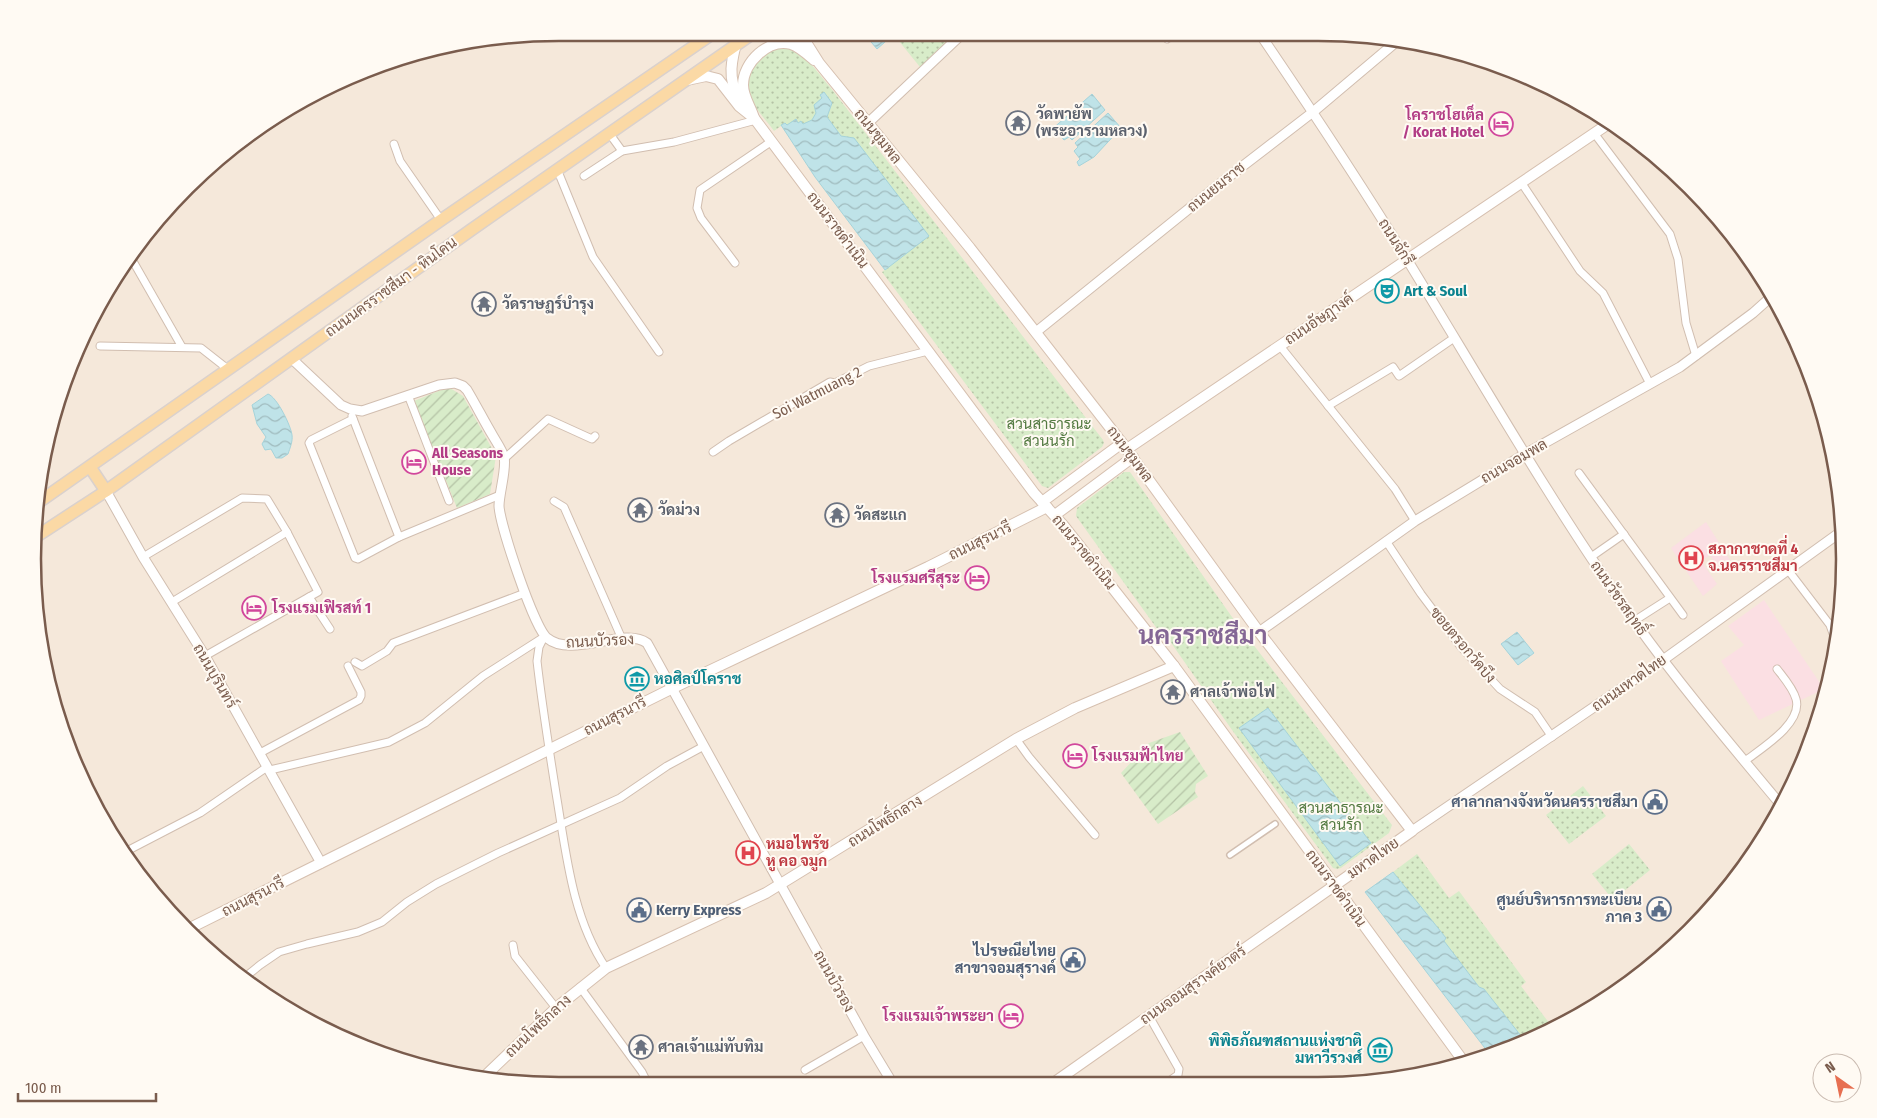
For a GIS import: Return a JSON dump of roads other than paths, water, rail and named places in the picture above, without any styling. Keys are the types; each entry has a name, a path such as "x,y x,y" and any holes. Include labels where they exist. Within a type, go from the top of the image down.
{"main road":[{"name":"ถนนนครราชสีมา - หินโคน","path":"45,498 441,220 703,41"},
{"path":"712,41 720,56"},
{"name":"ถนนนครราชสีมา - หินโคน","path":"42,533 106,491 557,169 682,83 720,56 736,41"},
{"path":"737,41 732,62 731,80 738,95 755,119"},
{"path":"798,41 819,63"},
{"name":"ถนนชุมพล","path":"805,41 819,63 1036,332 1128,450 1259,632 1412,831"},
{"path":"755,119 743,86 747,69 755,57 769,47 782,43 800,49 819,63"},
{"name":"ถนนราชดำเนิน","path":"682,83 706,76 718,79 739,106 755,119 1044,505 1055,515 1174,666 1460,1057"},
{"name":"ถนนอัษฎางค์","path":"1128,450 1603,127"},
{"path":"1055,515 1128,450"},
{"name":"ถนนสุรนารี","path":"194,926 673,688 928,567 1044,505 1128,450"},
{"path":"90,467 106,491"},
{"name":"ถนนโพธิ์กลาง","path":"489,1072 556,1008 606,968 781,885 1016,739 1074,708 1174,666"},
{"name":"มหาดไทย","path":"1334,886 1412,831"},
{"name":"ถนนจอมสุรางค์ยาตร์","path":"1062,1077 1334,886"}],"street":[{"path":"868,123 955,41"},
{"name":"ถนนจักรี","path":"1265,41 1313,112 1407,259 1525,454"},
{"name":"ถนนยมราช","path":"1036,332 1222,182 1313,112 1390,47"},
{"path":"584,176 622,151 674,142 755,119"},
{"path":"610,133 622,151"},
{"path":"1594,134 1670,234 1678,259 1686,323 1696,356"},
{"path":"735,263 701,218 697,208 700,190 772,141"},
{"path":"394,144 400,161 441,220"},
{"path":"557,169 593,257 659,352"},
{"path":"1521,182 1580,271 1603,293 1650,384"},
{"path":"135,263 182,347"},
{"name":"ถนนจอมพล","path":"1259,632 1415,521 1525,454 1696,356 1766,301"},
{"path":"1328,406 1393,367 1399,376 1454,338"},
{"path":"100,346 201,348 229,370"},
{"path":"1280,346 1395,489 1415,521"},
{"name":"Soi Watmuang 2","path":"713,452 728,441 830,382 835,383 869,366 928,351"},
{"path":"292,359 341,405 350,409 362,410 439,385 455,383 463,386 467,390 504,459 548,418 592,439 595,436"},
{"path":"408,395 449,501"},
{"path":"350,409 399,537"},
{"path":"353,420 311,440 309,443 355,558 358,559 399,537 500,495"},
{"name":"ถนนวัชรสฤทธิ์","path":"1525,454 1634,621 1663,660 1776,800"},
{"name":"ถนนบัวรอง","path":"504,459 500,495 502,522 525,592 544,637 555,643 565,645 636,637 647,643 888,1077"},
{"path":"1579,472 1683,615"},
{"name":"ถนนบุรินทร์","path":"106,491 205,656 321,863"},
{"path":"144,557 242,498 267,499 287,532 318,592 205,656"},
{"path":"554,502 564,507 622,639"},
{"path":"172,602 287,532"},
{"path":"1591,557 1624,534"},
{"name":"ถนนมหาดไทย","path":"1412,831 1663,660 1835,536"},
{"name":"ซอยตรอกวัดบึง","path":"1386,541 1420,594 1461,648 1500,689 1536,712 1552,737"},
{"path":"1788,570 1831,628"},
{"path":"260,753 359,700 361,692 351,664 362,666 387,651 393,643 525,592"},
{"path":"308,597 330,629"},
{"path":"1634,621 1670,598"},
{"path":"544,637 539,647 537,661 561,825 571,877 584,926 606,968"},
{"path":"130,848 200,813 269,769 389,742 425,723 483,676 544,637"},
{"path":"1745,761 1778,736 1795,714 1797,706 1795,694 1778,669"},
{"path":"1016,739 1095,835"},
{"path":"249,974 279,952 358,932 382,922 436,884 498,853 620,798 668,766 704,746"},
{"path":"1230,855 1274,824"},
{"path":"513,945 515,956 556,1008"},
{"path":"580,988 644,1077"},
{"path":"1149,1016 1179,1069 1176,1077"},
{"path":"805,1070 864,1036"}],"water":[{"path":"870,41 886,41 877,49"},
{"path":"824,92 832,103 827,117 841,136 854,138 929,236 885,270 815,177 781,125 785,123 787,125 796,119 798,123 801,121 803,124 812,120 816,113 814,105 822,98 820,95"},
{"path":"1092,94 1105,110 1072,140 1069,137 1064,140 1058,132 1053,135 1050,131"},
{"path":"1108,113 1121,128 1094,157 1079,166 1077,162 1080,159 1074,151 1078,147 1075,143"},
{"path":"268,394 272,396 283,412 292,435 288,454 282,458 276,458 271,449 265,450 262,444 266,437 257,424 252,405"},
{"path":"1517,632 1534,653 1518,665 1501,644"},
{"path":"1268,708 1371,843 1340,866 1239,728"},
{"path":"1393,872 1446,938 1444,941 1479,987 1484,989 1520,1035 1485,1049 1365,892"}],"place":[{"name":"วัดพายัพ (พระอารามหลวง)","path":"1018,123"},
{"name":"โคราชโฮเต็ล / Korat Hotel","path":"1501,124"},
{"name":"Art & Soul","path":"1387,291"},
{"name":"วัดราษฏร์บำรุง","path":"484,304"},
{"name":"All Seasons House","path":"414,462"},
{"name":"วัดม่วง","path":"640,510"},
{"name":"วัดสะแก","path":"837,515"},
{"name":"สภากาชาดที่ 4 จ.นครราชสีมา","path":"1691,558"},
{"name":"โรงแรมศรีสุระ","path":"977,578"},
{"name":"โรงแรมเฟิรสท์ 1","path":"254,608"},
{"name":"หอศิลป์โคราช","path":"637,679"},
{"name":"ศาลเจ้าพ่อไฟ","path":"1173,692"},
{"name":"โรงแรมฟ้าไทย","path":"1075,756"},
{"name":"ศาลากลางจังหวัดนครราชสีมา","path":"1655,802"},
{"name":"หมอไพรัช หู คอ จมูก","path":"748,853"},
{"name":"ศูนย์บริหารการทะเบียน ภาค 3","path":"1659,909"},
{"name":"Kerry Express","path":"639,910"},
{"name":"ไปรษณียไทย สาขาจอมสุรางค์","path":"1073,960"},
{"name":"โรงแรมเจ้าพระยา","path":"1011,1016"},
{"name":"ศาลเจ้าแม่ทับทิม","path":"641,1047"},
{"name":"พิพิธภัณฑสถานแห่งชาติ มหาวีรวงศ์","path":"1380,1050"}],"district":[{"name":"นครราชสีมา","path":"1203,636"}],"park label":[{"name":"สวนสาธารณะ สวนนรัก","path":"1049,432"},
{"name":"สวนสาธารณะ สวนรัก","path":"1341,816"}]}
